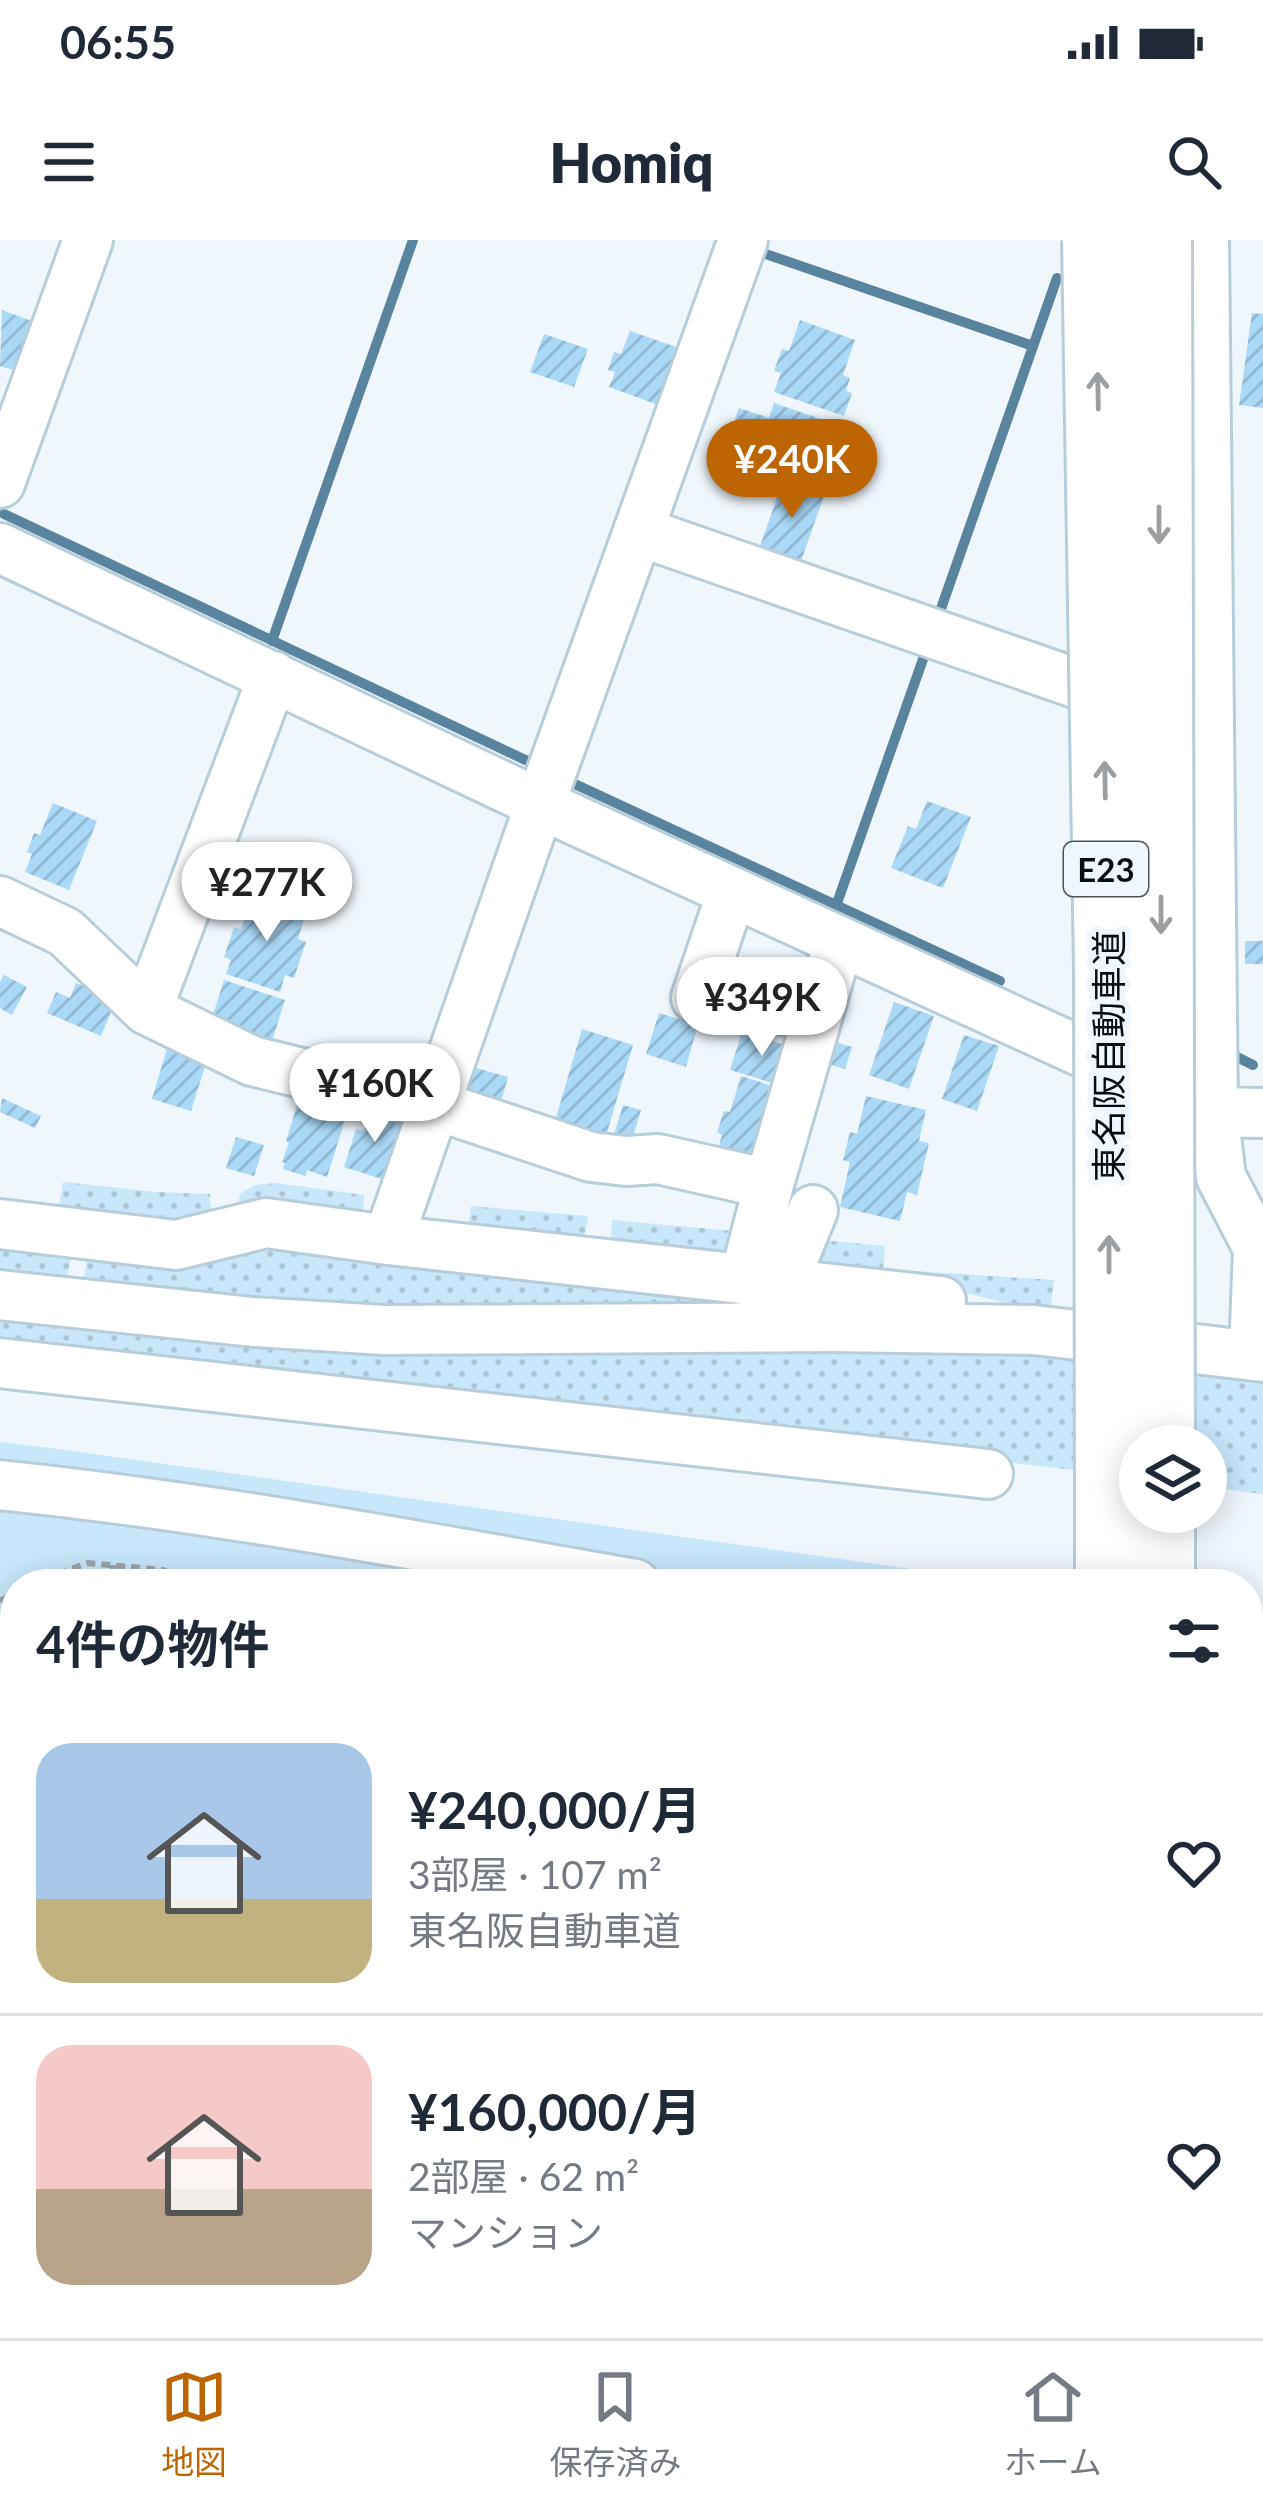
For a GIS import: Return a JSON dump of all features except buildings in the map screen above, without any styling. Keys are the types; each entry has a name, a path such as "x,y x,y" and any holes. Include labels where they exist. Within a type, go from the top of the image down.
{"highway":[{"name":"東名阪自動車道","path":"1096,240 1108,969 1109,1569"},
{"name":"東名阪自動車道","path":"1158,240 1161,1425"},
{"path":"1161,1533 1161,1569"}],"street":[{"path":"0,483 88,240"},
{"path":"388,1240 743,240"},
{"path":"0,1295 253,1322 384,1330 1034,1330 1258,1356 1258,1248 1221,1177 1213,1112 1204,240"},
{"path":"638,531 1208,730"},
{"path":"0,548 540,804 1213,1112 1263,1112"},
{"path":"147,1010 273,676"},
{"path":"696,998 732,892"},
{"path":"0,901 65,932 147,1010 252,1061 435,1105 591,1157 658,1159 769,1184"},
{"path":"764,1282 769,1184 839,942"},
{"path":"764,1282 813,1210"},
{"path":"0,1224 176,1245 266,1223 958,1303 1034,1330"},
{"path":"0,1363 988,1474"},
{"path":"0,1485 331,1530 551,1569"}],"path":[{"path":"71,1569 88,1563 153,1569"},
{"path":"113,1565 113,1569"}],"shaded area":[{"path":"63,1182 210,1194 211,1222 57,1219"},
{"path":"277,1183 364,1195 362,1223 235,1219 240,1194 255,1185"},
{"path":"471,1206 588,1216 583,1248 467,1236"},
{"path":"612,1220 744,1232 721,1264 610,1253"},
{"path":"263,1234 921,1313 385,1313 82,1290 89,1246"},
{"path":"0,1237 74,1246 65,1286 0,1279"},
{"path":"810,1239 885,1246 883,1269 1054,1280 1050,1313 960,1292 810,1274"},
{"path":"0,1317 1017,1346 1263,1373 1263,1494 1227,1490 1227,1425 1119,1425 1119,1475 0,1342"},
{"path":"0,1442 911,1569 0,1569"}],"waterway":[{"path":"272,641 413,240"},
{"path":"758,246 757,251 1033,346"},
{"path":"937,620 1057,278"},
{"path":"4,514 536,765"},
{"path":"836,906 928,645"},
{"path":"564,779 1000,981"},
{"path":"1227,1049 1253,1065"}]}
